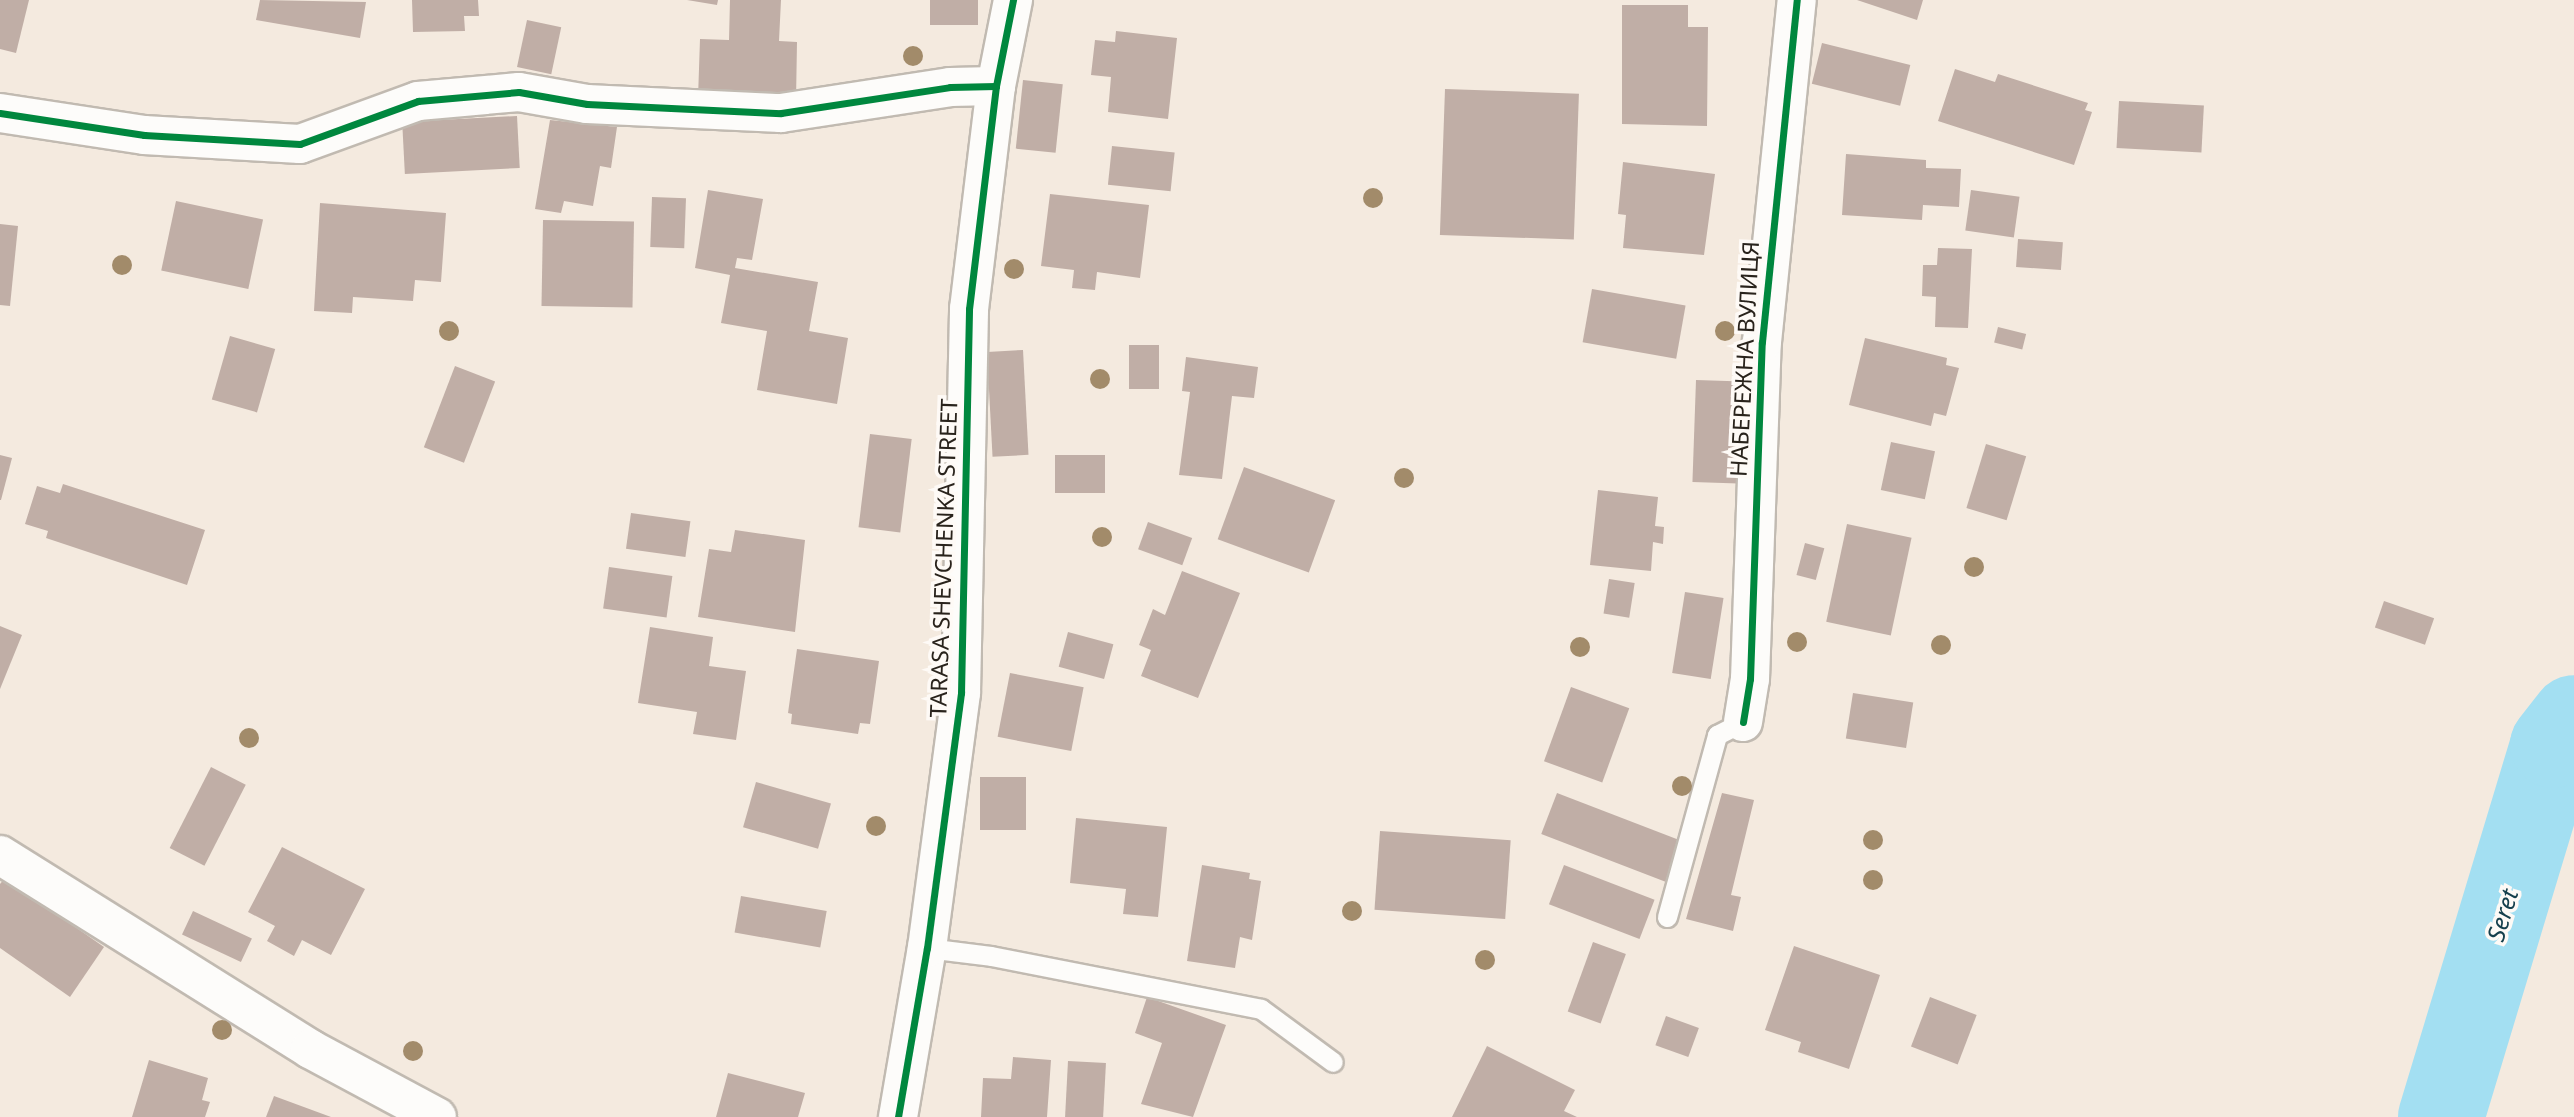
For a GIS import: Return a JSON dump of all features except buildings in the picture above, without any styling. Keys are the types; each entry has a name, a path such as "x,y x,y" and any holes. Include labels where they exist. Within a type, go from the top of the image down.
{"street":[{"name":"TARASA SHEVCHENKA STREET","path":"898,1117 927,948 961,693 969,309 996,86 1013,0"},
{"name":"НАБЕРЕЖНА ВУЛИЦЯ","path":"1743,722 1750,679 1762,342 1797,0"},
{"path":"0,113 144,135 300,144 418,102 519,92 600,105 781,113 950,87 996,86"},
{"path":"0,855 310,1049 437,1117"}],"lane":[{"path":"1667,917 1717,735 1743,722"},
{"path":"927,948 991,956 1261,1009 1333,1062"}],"waterway":[{"name":"Seret","path":"2441,1117 2553,745 2574,718"}],"cycle path":[{"path":"898,1117 927,948 961,693 969,309 996,86 1013,0"},
{"path":"1743,722 1750,679 1762,342 1797,0"},
{"path":"0,113 144,135 300,144 418,101 519,92 587,104 781,113 950,87 996,86"}]}
